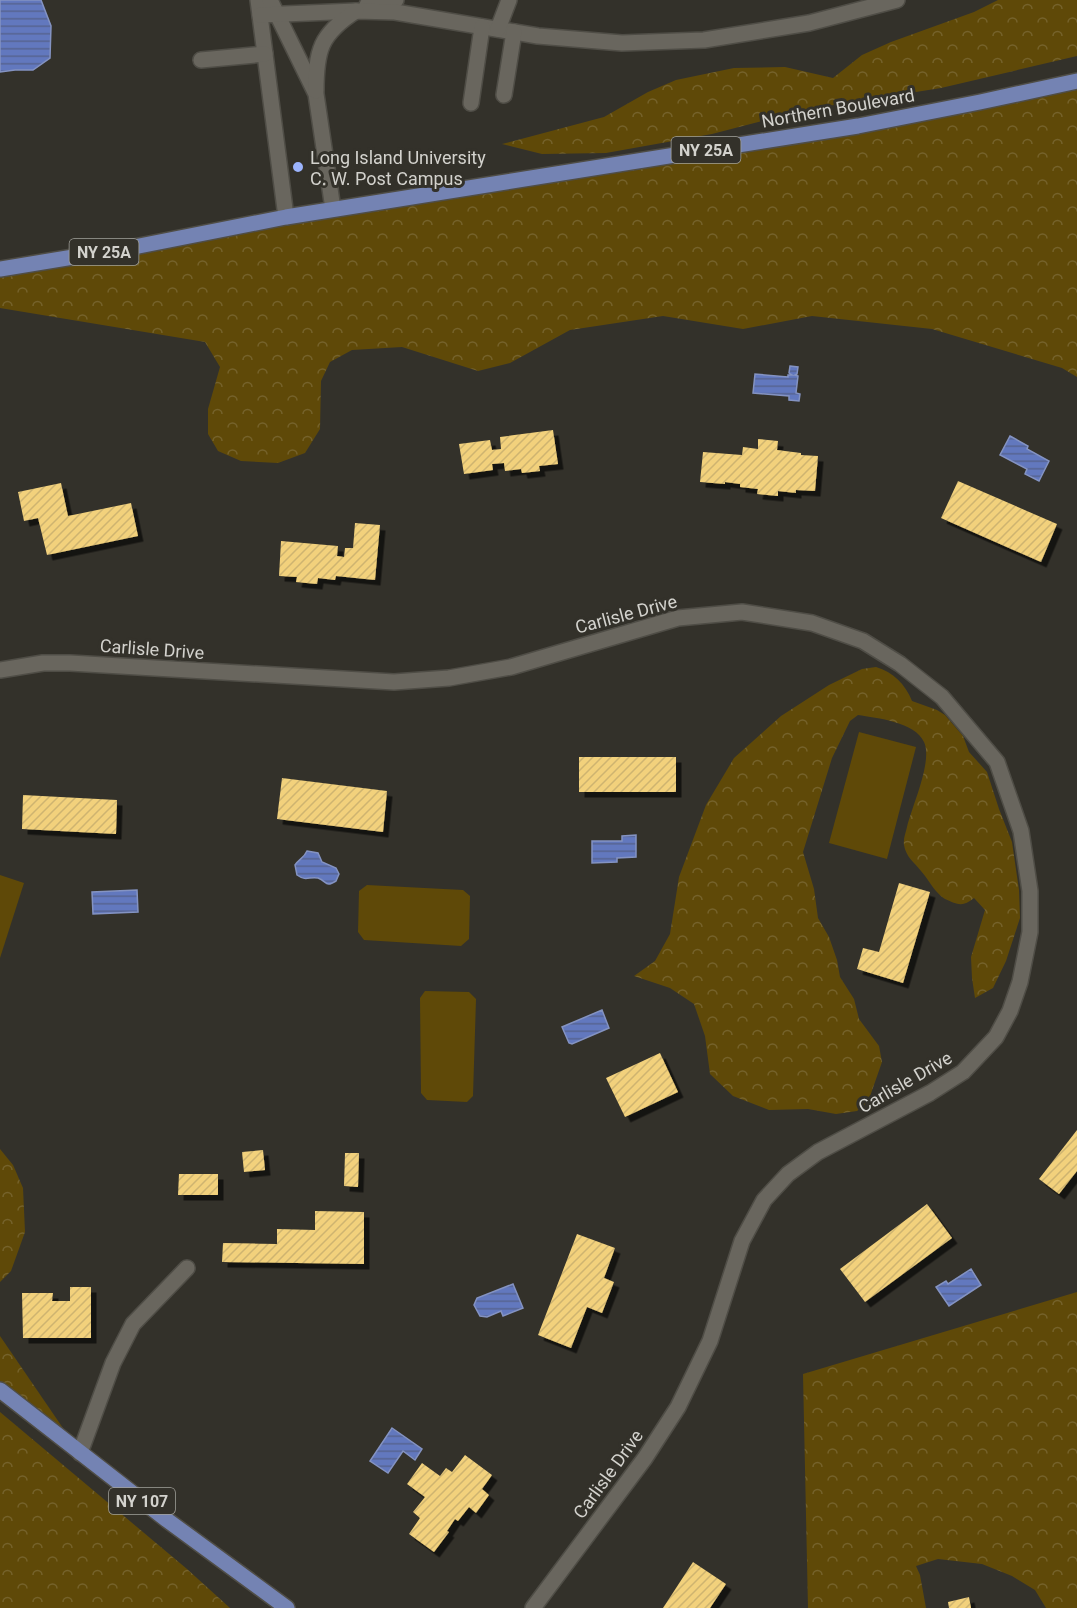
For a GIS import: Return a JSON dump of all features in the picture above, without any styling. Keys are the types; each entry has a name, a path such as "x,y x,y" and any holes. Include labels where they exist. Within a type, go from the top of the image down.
{"main road":[{"name":"Northern Boulevard","path":"0,269 134,247 333,209 858,126 1077,81"},
{"name":"NY 107","path":"0,1390 287,1608"}],"street":[{"path":"270,0 316,94"},
{"path":"335,12 396,0"},
{"path":"504,95 509,0"},
{"path":"286,217 259,8 277,15 356,11 395,12 538,36 622,43 704,40 809,22 897,0"},
{"path":"333,209 316,94 316,66 321,46 332,30 356,11"},
{"path":"471,103 482,27"},
{"path":"201,60 265,54"},
{"name":"Carlisle Drive","path":"0,670 43,663 70,663 394,682 449,678 512,667 678,618 742,612 812,623 863,641 900,664 942,697 997,762 1021,831 1030,891 1030,932 1020,982 1010,1011 996,1037 963,1072 930,1094 818,1152 788,1174 764,1200 741,1240 710,1341 678,1407 645,1458 533,1608"},
{"path":"80,1453 113,1363 134,1324 187,1268"}],"green space":[{"path":"998,0 1077,0 1077,56 941,88 809,109 712,134 606,153 542,154 502,144 604,117 648,92 676,80 734,68 785,67 833,78 862,55 974,12"},
{"path":"1077,81 1077,377 1062,368 932,329 812,316 743,329 663,316 570,330 510,363 478,371 402,347 352,350 330,362 321,381 320,429 305,453 278,463 241,461 218,451 208,434 208,409 220,367 205,342 0,308 0,269 858,126"},
{"path":"876,667 888,672 898,680 912,701 945,715 963,736 969,752 987,772 1012,842 1019,890 1020,918 1006,961 993,988 975,998 971,957 985,910 974,898 967,903 957,904 941,896 908,856 904,845 907,827 924,772 926,750 924,742 913,730 895,722 858,715 850,721 832,758 803,852 814,889 818,918 829,937 840,977 854,999 859,1019 879,1046 882,1062 868,1102 857,1111 836,1114 808,1109 769,1110 733,1096 710,1074 705,1036 694,1004 670,988 634,976 655,961 670,934 679,877 706,805 734,758 781,716 829,685 862,669"},
{"path":"859,732 916,747 887,859 829,843"},
{"path":"0,875 24,883 0,958"},
{"path":"367,885 463,890 470,896 469,939 461,946 364,940 358,932 359,891"},
{"path":"425,991 469,992 476,999 473,1096 467,1102 427,1100 421,1093 420,998"},
{"path":"0,1149 13,1165 23,1188 25,1232 11,1271 0,1282"},
{"path":"1077,1292 1077,1608 1046,1608 1035,1590 1012,1576 982,1564 938,1559 916,1566 920,1575 926,1608 808,1608 803,1374"},
{"path":"0,1336 80,1453 0,1390"},
{"path":"0,1412 187,1569 230,1608 0,1608"}],"water":[{"path":"0,0 41,0 51,26 50,58 33,70 0,72"},
{"path":"790,366 798,367 795,375 798,376 796,393 800,394 799,401 789,400 789,396 753,393 755,374 788,377 792,375 789,373"},
{"path":"1010,436 1049,461 1039,481 1025,474 1027,469 1000,455"},
{"path":"636,835 636,857 617,858 617,862 592,863 592,841 622,841 622,836"},
{"path":"307,851 318,853 322,862 336,868 339,874 336,881 328,884 318,878 297,875 295,865"},
{"path":"137,890 138,912 93,914 92,892"},
{"path":"602,1010 609,1028 572,1044 569,1043 562,1027"},
{"path":"971,1269 981,1285 949,1306 936,1287 946,1281 948,1284"},
{"path":"513,1284 523,1308 503,1316 501,1311 487,1317 480,1316 474,1305 477,1298"},
{"path":"392,1428 422,1449 415,1460 403,1451 388,1473 370,1461"}],"building":[{"path":"553,430 558,464 539,466 540,471 522,473 521,469 505,471 504,463 492,464 493,470 464,474 459,444 490,440 492,450 501,449 500,437"},
{"path":"758,439 778,441 777,450 818,456 815,491 796,490 796,493 778,491 778,496 757,494 758,489 740,487 740,484 700,482 703,452 742,455 743,447 758,449"},
{"path":"958,481 1057,524 1041,562 941,518"},
{"path":"61,483 68,516 131,503 138,536 47,555 38,518 24,521 18,492"},
{"path":"355,523 380,525 375,580 336,576 335,580 318,578 317,584 296,582 297,577 279,576 281,541 338,546 337,556 344,557 345,548 353,548"},
{"path":"579,757 676,757 676,792 579,792"},
{"path":"282,778 387,791 383,832 277,819"},
{"path":"23,795 117,800 116,834 22,829"},
{"path":"899,883 930,892 903,983 857,969 863,948 879,952"},
{"path":"660,1053 678,1092 625,1117 606,1078"},
{"path":"1077,1130 1077,1171 1059,1194 1039,1179"},
{"path":"263,1150 265,1170 244,1172 242,1152"},
{"path":"345,1153 359,1153 358,1187 344,1186"},
{"path":"179,1174 218,1174 218,1195 178,1195"},
{"path":"927,1204 952,1238 865,1302 840,1269"},
{"path":"315,1211 364,1212 364,1264 222,1262 223,1243 277,1244 277,1229 315,1230"},
{"path":"577,1234 615,1248 604,1278 614,1282 602,1313 587,1307 571,1348 538,1335"},
{"path":"70,1287 91,1287 91,1338 23,1338 22,1293 53,1293 52,1301 70,1301"},
{"path":"465,1455 492,1475 482,1489 489,1495 476,1513 469,1507 458,1521 455,1519 447,1531 449,1532 434,1552 409,1534 420,1518 413,1512 425,1497 407,1484 422,1463 440,1476 446,1468 452,1472"},
{"path":"693,1562 726,1584 710,1608 663,1608"},
{"path":"969,1597 971,1608 949,1608 948,1602"}],"place":[{"name":"Long Island University C. W. Post Campus","path":"298,167"}]}
